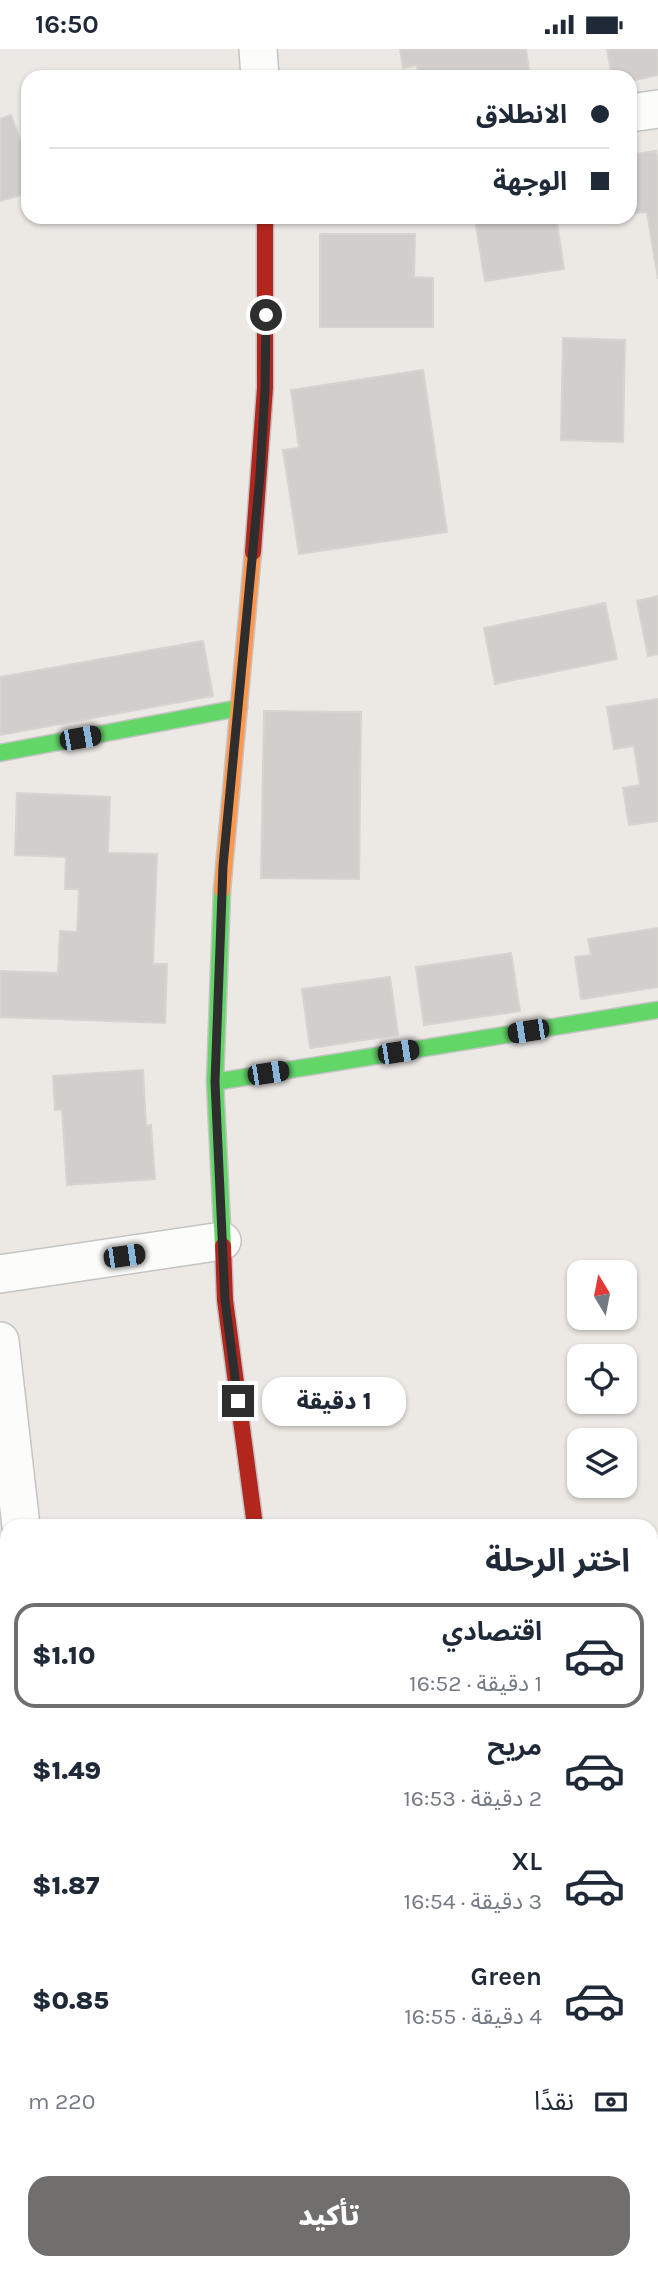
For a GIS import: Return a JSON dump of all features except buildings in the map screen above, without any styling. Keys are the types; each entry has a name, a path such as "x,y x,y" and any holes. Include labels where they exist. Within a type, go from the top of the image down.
{"street":[{"path":"258,49 260,70"},
{"path":"637,112 658,109"},
{"path":"254,1519 225,1300 215,1082 223,866 265,389 265,224"},
{"path":"0,753 239,708"},
{"path":"215,1082 658,1010"},
{"path":"0,1274 222,1241"},
{"path":"0,1341 20,1519"}],"traffic: fast":[{"path":"0,753 239,708"},
{"path":"222,890 215,1082 223,1246"},
{"path":"215,1082 658,1010"}],"traffic: slow":[{"path":"222,890 253,552"}],"traffic: jam":[{"path":"253,552 265,388 265,224"},
{"path":"223,1246 225,1300 254,1519"}],"route":[{"path":"238,1401 225,1300 215,1082 223,866 260,475 266,315"}]}
